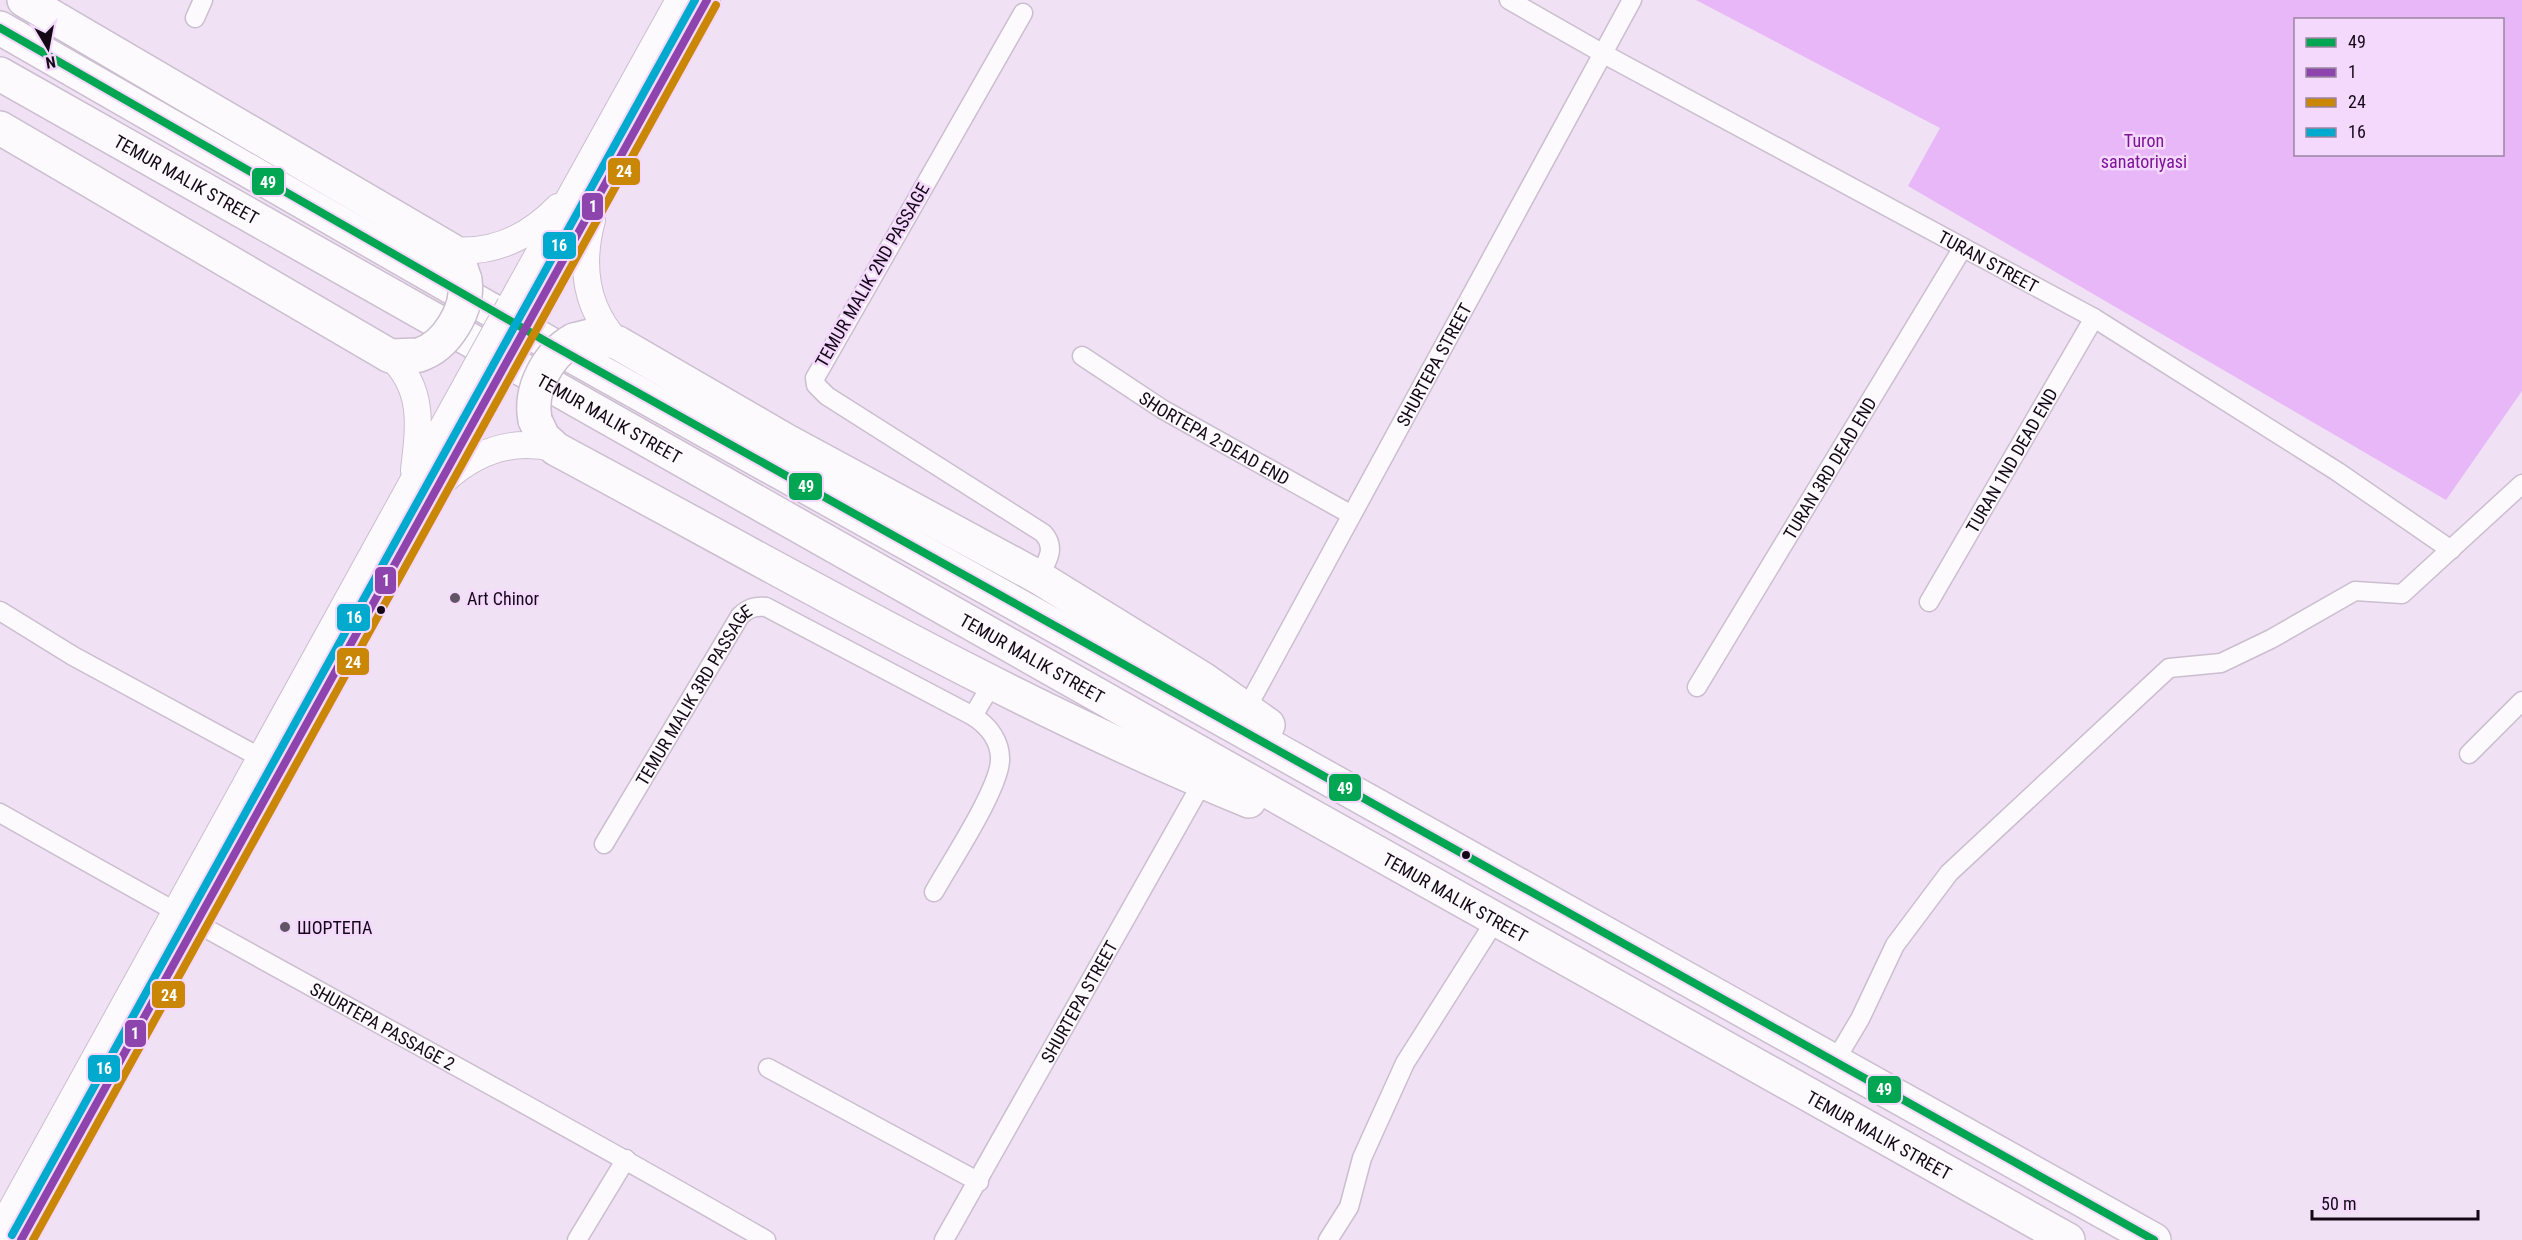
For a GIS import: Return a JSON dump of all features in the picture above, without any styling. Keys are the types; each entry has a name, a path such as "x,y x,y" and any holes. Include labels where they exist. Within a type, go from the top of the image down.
{"highway":[{"path":"0,128 405,356 436,346 456,321 464,298 465,280 459,262 451,250 24,0"},
{"name":"TEMUR MALIK STREET","path":"0,28 548,342 1241,719 1394,815 2154,1240"},
{"name":"TEMUR MALIK STREET","path":"0,74 1208,771 1371,851 2068,1240"},
{"path":"1208,771 1163,765 993,682 556,449 543,437 535,420 534,402 543,375 555,355 574,340 594,335 618,343 795,445 1038,577 1194,673 1241,719"}],"main road":[{"path":"618,343 595,311 587,284 588,191 679,0"},
{"path":"21,1240 186,918 478,388 588,191 707,0"},
{"path":"451,250 487,249 519,237 588,191"},
{"path":"405,356 407,376 419,408 423,488"},
{"path":"0,1230 186,918 261,758 423,488 490,451 523,445 556,449"}],"street":[{"path":"195,18 203,0"},
{"name":"TURAN STREET","path":"1509,0 1602,54 2094,318 2338,472 2451,550"},
{"name":"SHURTEPA STREET","path":"1241,719 1350,514 1632,0"},
{"name":"TEMUR MALIK 2ND PASSAGE","path":"1023,13 815,378 816,385 826,396 1043,533 1048,538 1051,551 1038,577"},
{"name":"TURAN 3RD DEAD END","path":"1696,687 1962,249"},
{"name":"TURАN 1ND DEAD END","path":"1929,602 2094,318"},
{"name":"SHORTEPA 2-DEAD END","path":"1082,356 1162,409 1350,514"},
{"path":"1835,1061 1860,1019 1895,945 1949,873 2169,668 2221,663 2271,639 2355,591 2402,594 2522,484"},
{"name":"TEMUR MALIK 3RD PASSAGE","path":"604,844 740,616 750,608 766,607 974,716 982,722 995,739 999,750 998,772 989,795 934,892"},
{"path":"0,611 73,656 261,758"},
{"path":"974,716 993,682"},
{"path":"2469,754 2522,701"},
{"name":"SHURTEPA STREET","path":"944,1240 979,1182 1208,771"},
{"name":"SHURTEPA PASSAGE 2","path":"0,813 186,918 626,1159 766,1240"},
{"path":"1328,1240 1349,1207 1362,1158 1405,1063 1494,921"},
{"path":"768,1068 979,1182"},
{"path":"577,1240 626,1159"}],"green space":[{"name":"Turon sanatoriyasi","path":"1696,0 2522,0 2522,391 2446,500 1908,186 1940,128"}],"transit line":[{"name":"16","path":"12,1235 695,0"},
{"name":"1","path":"21,1240 707,0"},
{"name":"24","path":"33,1240 716,5"},
{"name":"49","path":"0,28 547,342 2154,1240"}],"place":[{"name":"Art Chinor","path":"455,598"},
{"name":"ШОРТЕПА","path":"285,927"}]}
